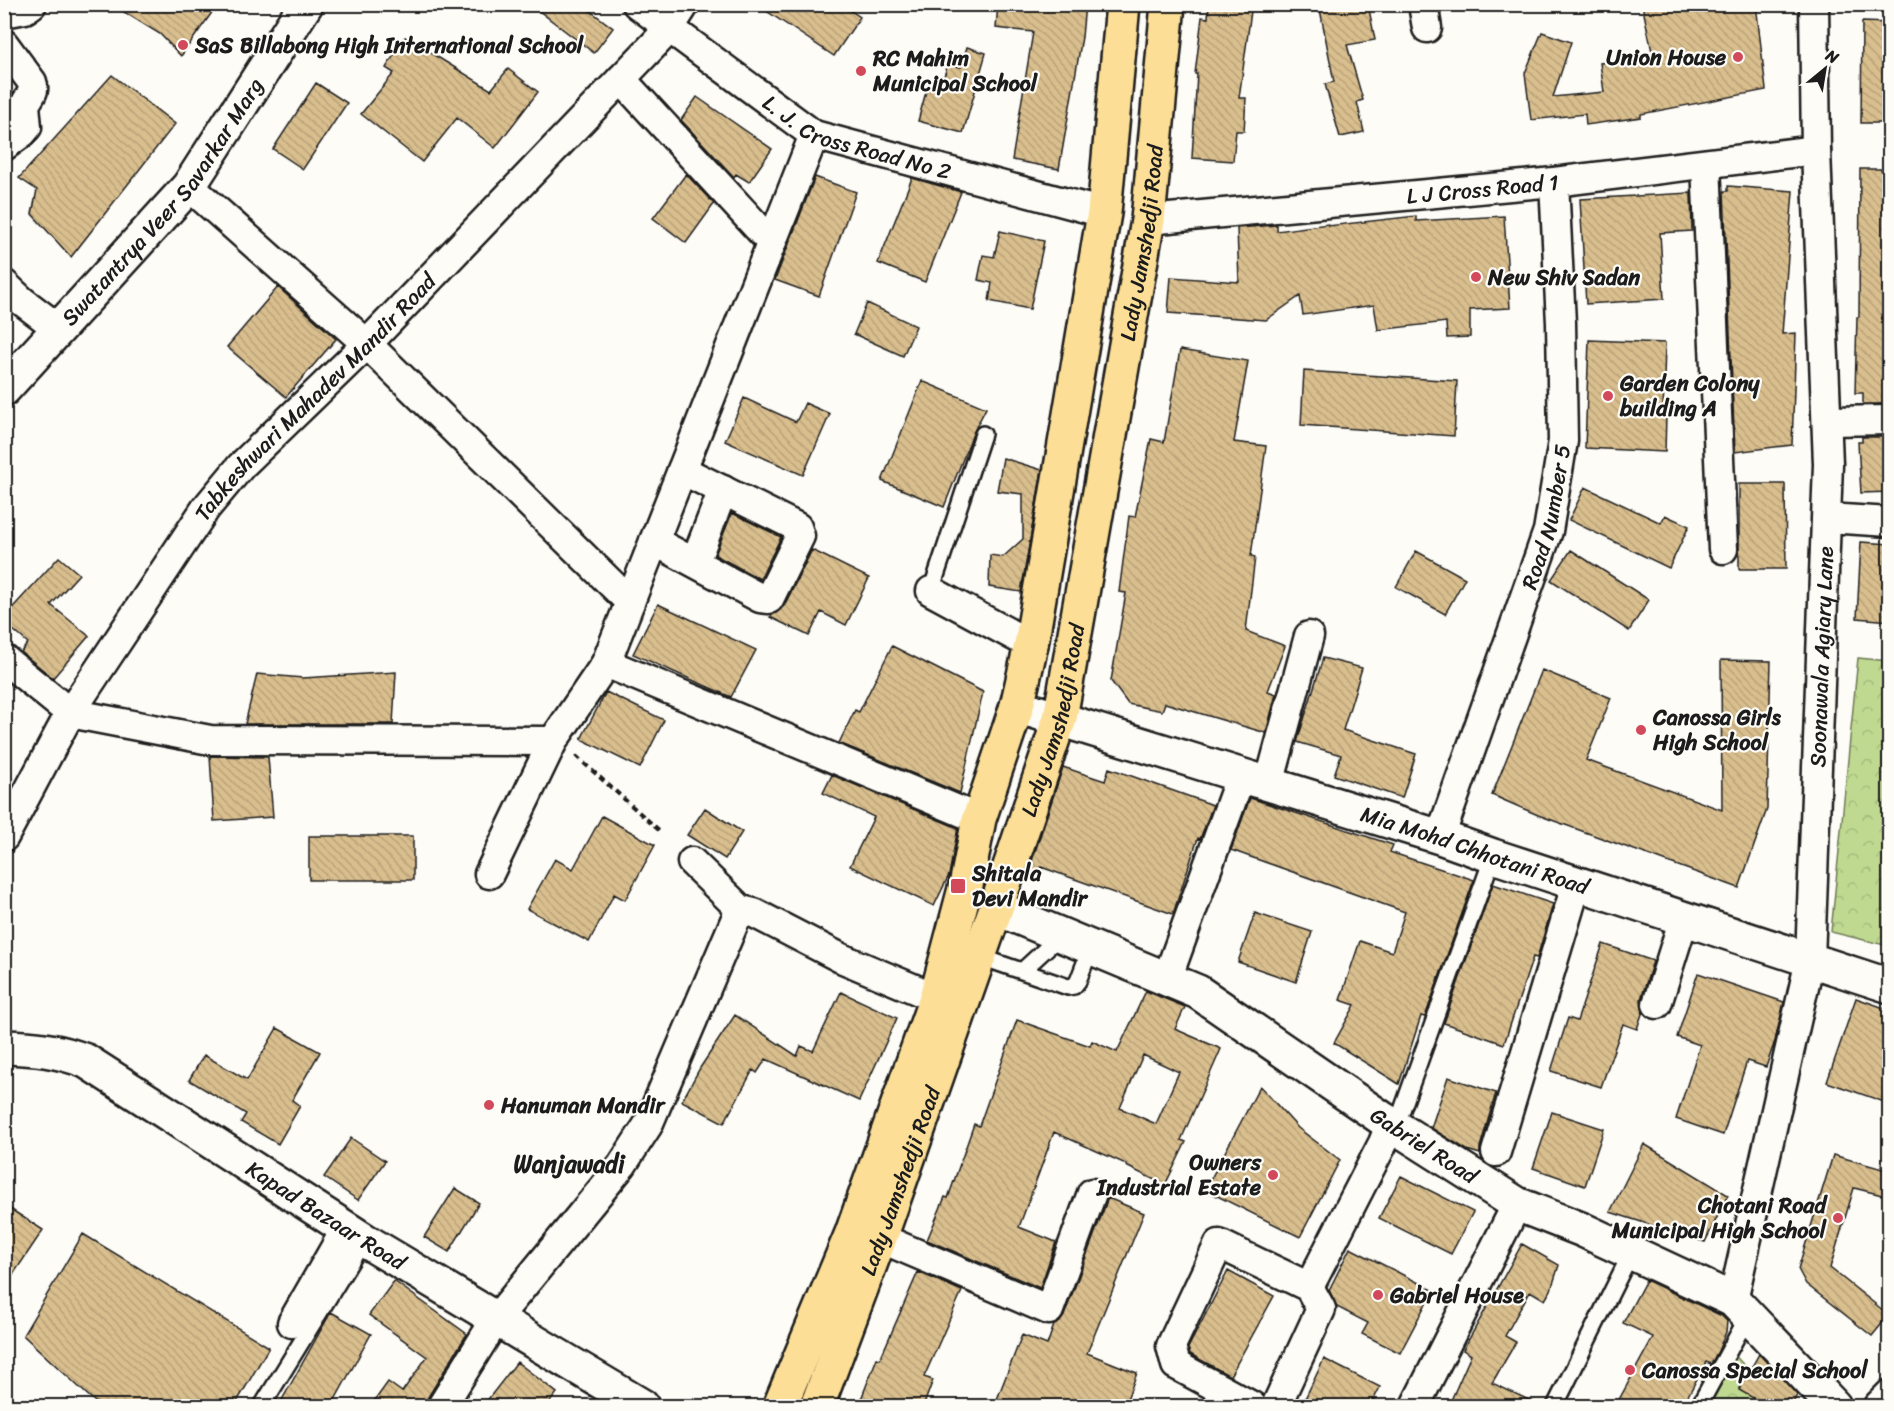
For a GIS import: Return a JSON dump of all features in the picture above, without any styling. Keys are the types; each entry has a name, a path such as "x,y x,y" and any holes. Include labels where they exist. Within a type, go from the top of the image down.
{"main road":[{"name":"Lady Jamshedji Road","path":"780,1407 852,1233 936,998 968,881 979,819 1017,706 1031,645 1104,213 1123,4"},
{"name":"Lady Jamshedji Road","path":"817,1407 880,1238 1060,718 1148,220 1168,4"}],"street":[{"path":"4,13 25,9 32,4"},
{"name":"Swatantrya Veer Savarkar Marg","path":"4,389 189,186 306,4"},
{"name":"L. J. Cross Road No 2","path":"637,4 814,135 1104,213"},
{"name":"Tabkeshwari Mahadev Mandir Road","path":"4,837 70,713 206,508 241,466 368,344 669,29 685,4"},
{"name":"Soonawala Agiary Lane","path":"1740,1308 1810,960 1827,518 1828,421 1816,150 1814,4"},
{"path":"4,44 34,87 25,105 27,127 22,134 4,146"},
{"path":"621,79 771,242"},
{"path":"489,874 553,741 606,663 814,135"},
{"name":"L J Cross Road 1","path":"1148,220 1554,182 1816,150"},
{"path":"1706,164 1723,549"},
{"name":"Road Number 5","path":"1440,837 1548,531 1563,441 1562,323 1554,182"},
{"path":"189,186 368,344 630,602"},
{"path":"4,284 22,302 59,329"},
{"path":"1828,421 1890,420"},
{"path":"654,541 760,598 769,599 800,536 797,527 682,470"},
{"path":"695,562 723,490"},
{"path":"1827,518 1890,522"},
{"path":"931,591 1031,645"},
{"path":"1167,979 1255,779 1309,636"},
{"path":"4,659 70,713 210,740 553,741"},
{"path":"606,663 979,819"},
{"name":"Mia Mohd Chhotani Road","path":"1017,706 1440,837 1890,986"},
{"path":"442,1407 496,1319 622,1165 648,1125 737,916 736,904 692,862"},
{"path":"1496,1152 1577,882"},
{"name":"Gabriel Road","path":"996,908 1198,992 1394,1125 1517,1204 1631,1252 1740,1308 1834,1407"},
{"path":"738,909 754,913 841,958 936,998"},
{"path":"1657,1004 1684,918"},
{"name":"Kapad Bazaar Road","path":"4,1047 39,1048 63,1052 86,1061 355,1235 642,1407"},
{"path":"1309,1287 1394,1125"},
{"path":"880,1238 1049,1310 1092,1193"},
{"path":"1415,1407 1517,1204"},
{"path":"292,1323 355,1235"},
{"path":"1252,1407 1176,1365 1171,1346 1219,1244 1309,1287 1321,1309 1276,1407"},
{"path":"1878,1407 1890,1394"}],"lane":[{"path":"931,591 983,434"},
{"path":"1394,1125 1493,856"},
{"path":"1022,971 1061,935"},
{"path":"978,956 1068,987 1074,986 1078,981 1091,947"},
{"path":"262,1407 355,1235"},
{"path":"1554,1407 1631,1252"},
{"path":"1699,1407 1740,1308"}],"path":[{"path":"553,741 568,749 660,831"}],"green space":[{"path":"1858,658 1889,661 1889,946 1831,932"},
{"path":"1729,1349 1781,1406 1703,1406"}],"building":[{"path":"111,4 218,4 181,56 160,34"},
{"path":"530,4 581,4 613,28 594,53"},
{"path":"756,4 841,4 860,17 834,56"},
{"path":"998,4 1085,4 1082,37 1059,169 1012,160 1033,32 996,28"},
{"path":"1209,4 1252,4 1239,98 1246,98 1244,131 1236,131 1233,161 1192,158 1197,74 1195,74 1202,17 1208,18"},
{"path":"1319,4 1368,4 1375,40 1347,45 1363,100 1357,102 1364,132 1340,137 1325,84 1334,82"},
{"path":"1642,4 1756,4 1766,90 1641,114 1641,117 1586,125 1585,114 1531,120 1525,73 1542,32 1571,42 1553,97 1604,92 1600,63 1653,56"},
{"path":"1862,22 1890,23 1890,123 1861,123"},
{"path":"405,37 491,90 508,69 538,92 495,148 457,118 422,162 361,114 394,73 386,68"},
{"path":"967,47 986,53 963,133 918,121 927,88 939,92 948,64 961,67"},
{"path":"112,75 175,124 71,257 32,214 37,190 19,178"},
{"path":"316,83 347,103 303,169 273,149"},
{"path":"697,97 772,149 749,182 736,174 734,177 681,120"},
{"path":"1860,169 1890,169 1890,404 1863,404 1863,393 1855,393 1857,317 1859,317"},
{"path":"686,174 714,204 686,243 653,218"},
{"path":"815,177 856,192 819,296 775,280"},
{"path":"912,178 961,192 925,282 878,263"},
{"path":"1728,186 1793,191 1782,334 1796,333 1792,445 1735,452 1724,191 1728,191"},
{"path":"1691,193 1692,231 1660,233 1664,299 1586,304 1580,199"},
{"path":"1416,216 1416,221 1504,216 1510,308 1470,310 1470,337 1447,338 1446,322 1378,330 1374,305 1303,315 1300,296 1266,320 1168,313 1171,277 1239,282 1237,228 1277,225 1277,231"},
{"path":"1000,231 1044,241 1030,309 989,301 992,283 978,280 983,255 994,257"},
{"path":"278,287 336,339 286,397 227,347"},
{"path":"867,303 916,326 903,356 854,334"},
{"name":"Garden Colony building A","path":"1589,340 1665,343 1663,414 1666,414 1665,452 1585,448"},
{"path":"1180,350 1248,361 1234,442 1266,446 1251,556 1255,557 1246,631 1285,646 1268,691 1276,694 1266,733 1165,703 1162,711 1128,704 1111,681 1126,593 1119,592 1129,516 1135,517 1151,439 1164,442"},
{"path":"1304,371 1457,381 1454,436 1301,425"},
{"path":"922,381 986,408 974,431 944,507 882,481"},
{"path":"744,398 796,422 805,403 830,414 803,475 725,441"},
{"path":"1862,437 1890,437 1890,492 1861,493 1858,442 1862,442"},
{"path":"1003,458 1042,470 1021,592 989,587 990,555 1003,557 1023,539 1023,494 997,491"},
{"path":"1739,484 1785,484 1786,569 1739,569"},
{"path":"1585,487 1661,523 1665,515 1689,526 1669,568 1569,520"},
{"path":"732,513 781,537 760,579 715,555"},
{"path":"1861,542 1890,544 1890,621 1857,618"},
{"path":"812,550 869,578 846,625 821,612 809,636 770,617 784,606"},
{"path":"1571,550 1649,600 1629,631 1551,580"},
{"path":"1416,551 1465,578 1445,614 1396,587"},
{"path":"59,557 79,574 51,605 89,636 53,678 21,652 28,643 4,622 4,617"},
{"path":"658,604 756,650 731,697 633,654"},
{"path":"892,646 983,692 960,793 839,743 855,710 859,712"},
{"path":"1323,658 1362,668 1343,730 1416,754 1402,798 1334,775 1341,755 1297,742"},
{"path":"1721,660 1771,661 1767,809 1739,888 1538,815 1492,795 1542,670 1611,698 1586,760 1722,810"},
{"path":"396,672 393,724 245,724 257,674 303,678"},
{"path":"606,692 664,720 640,768 581,739"},
{"path":"210,756 268,757 273,817 214,821"},
{"path":"1063,767 1105,781 1109,768 1213,805 1200,839 1198,838 1173,914 1041,867 1039,874 1029,870"},
{"path":"832,775 958,828 949,875 934,906 850,866 874,817 823,793"},
{"path":"1250,798 1393,845 1390,852 1474,880 1425,1017 1421,1016 1399,1084 1334,1043 1355,1005 1340,1000 1360,941 1392,952 1405,912 1231,850"},
{"path":"705,808 742,832 725,859 687,835"},
{"path":"602,816 655,845 625,900 614,894 589,942 527,909 555,859 573,869"},
{"path":"309,836 413,836 413,880 309,880"},
{"path":"1493,884 1553,904 1537,958 1533,957 1504,1044 1444,1023"},
{"path":"1255,913 1312,932 1296,982 1238,962"},
{"path":"1603,944 1653,961 1641,999 1643,1011 1637,1029 1623,1024 1601,1087 1551,1071 1568,1018 1577,1021"},
{"path":"1698,973 1784,1002 1766,1067 1747,1061 1723,1135 1676,1119 1700,1045 1677,1037"},
{"path":"1146,991 1185,1007 1175,1029 1221,1049 1181,1140 1186,1142 1165,1185 1126,1164 1054,1132 1019,1227 1056,1242 1040,1288 927,1240 945,1197 948,1198 974,1124 979,1126 1017,1020 1090,1046 1092,1041 1117,1052","holes":["1143,1055 1179,1072 1156,1124 1120,1108"]},
{"path":"841,992 897,1018 859,1101 766,1059 757,1073 753,1070 724,1123 682,1101 700,1068 735,1015 797,1056 801,1046 813,1051"},
{"path":"1856,998 1890,1010 1890,1104 1827,1082"},
{"path":"277,1028 320,1052 292,1100 300,1106 278,1144 241,1122 246,1114 189,1080 204,1055 247,1080"},
{"path":"1448,1077 1496,1093 1480,1154 1467,1150 1431,1128"},
{"name":"Owners Industrial Estate","path":"1260,1086 1298,1128 1340,1160 1300,1237 1205,1190"},
{"path":"1552,1112 1604,1129 1585,1186 1533,1168"},
{"path":"351,1138 385,1161 358,1200 324,1177"},
{"path":"1644,1144 1728,1195 1705,1242 1610,1212"},
{"path":"1833,1155 1890,1171 1890,1197 1854,1188 1830,1268 1889,1315 1872,1336 1806,1284 1798,1269"},
{"path":"1401,1176 1473,1212 1451,1254 1379,1218"},
{"path":"455,1188 479,1203 449,1252 424,1237"},
{"path":"1108,1198 1144,1213 1087,1353 1137,1373 1124,1407 994,1407 1022,1335 1047,1345 1054,1325 1064,1316"},
{"path":"4,1205 43,1230 4,1288"},
{"path":"83,1234 269,1347 234,1407 104,1407 95,1402 23,1335"},
{"path":"1522,1244 1559,1265 1551,1290 1545,1300 1530,1291 1505,1336 1516,1342 1492,1383 1544,1407 1448,1407 1471,1355 1463,1350"},
{"name":"Gabriel House","path":"1350,1248 1433,1290 1400,1353 1362,1334 1368,1323 1337,1307 1329,1290"},
{"path":"1228,1271 1274,1296 1230,1376 1190,1354 1188,1348"},
{"path":"918,1272 962,1291 924,1377 933,1380 923,1407 858,1407 877,1358 880,1359"},
{"path":"1646,1280 1722,1316 1727,1321 1726,1332 1718,1351 1711,1364 1706,1362 1682,1407 1615,1407 1653,1337 1623,1323"},
{"path":"394,1281 467,1334 428,1397 426,1407 370,1407 388,1382 402,1392 427,1357 369,1315"},
{"path":"331,1312 371,1334 331,1407 278,1407"},
{"path":"1759,1354 1797,1395 1791,1407 1769,1407 1739,1390"},
{"path":"1324,1359 1380,1387 1370,1407 1301,1407"},
{"path":"517,1362 557,1393 546,1407 482,1407"}],"place":[{"name":"SaS Billabong High International School","path":"183,45"},
{"name":"Union House","path":"1738,57"},
{"name":"RC Mahim Municipal School","path":"861,71"},
{"name":"New Shiv Sadan","path":"1476,277"},
{"name":"Garden Colony building A","path":"1608,396"},
{"name":"Canossa Girls High School","path":"1641,730"},
{"name":"Shitala Devi Mandir","path":"958,886"},
{"name":"Hanuman Mandir","path":"489,1105"},
{"name":"Owners Industrial Estate","path":"1273,1175"},
{"name":"Chotani Road Municipal High School","path":"1838,1218"},
{"name":"Gabriel House","path":"1378,1295"},
{"name":"Canossa Special School","path":"1630,1370"}],"district":[{"name":"Wanjawadi","path":"569,1164"}]}
